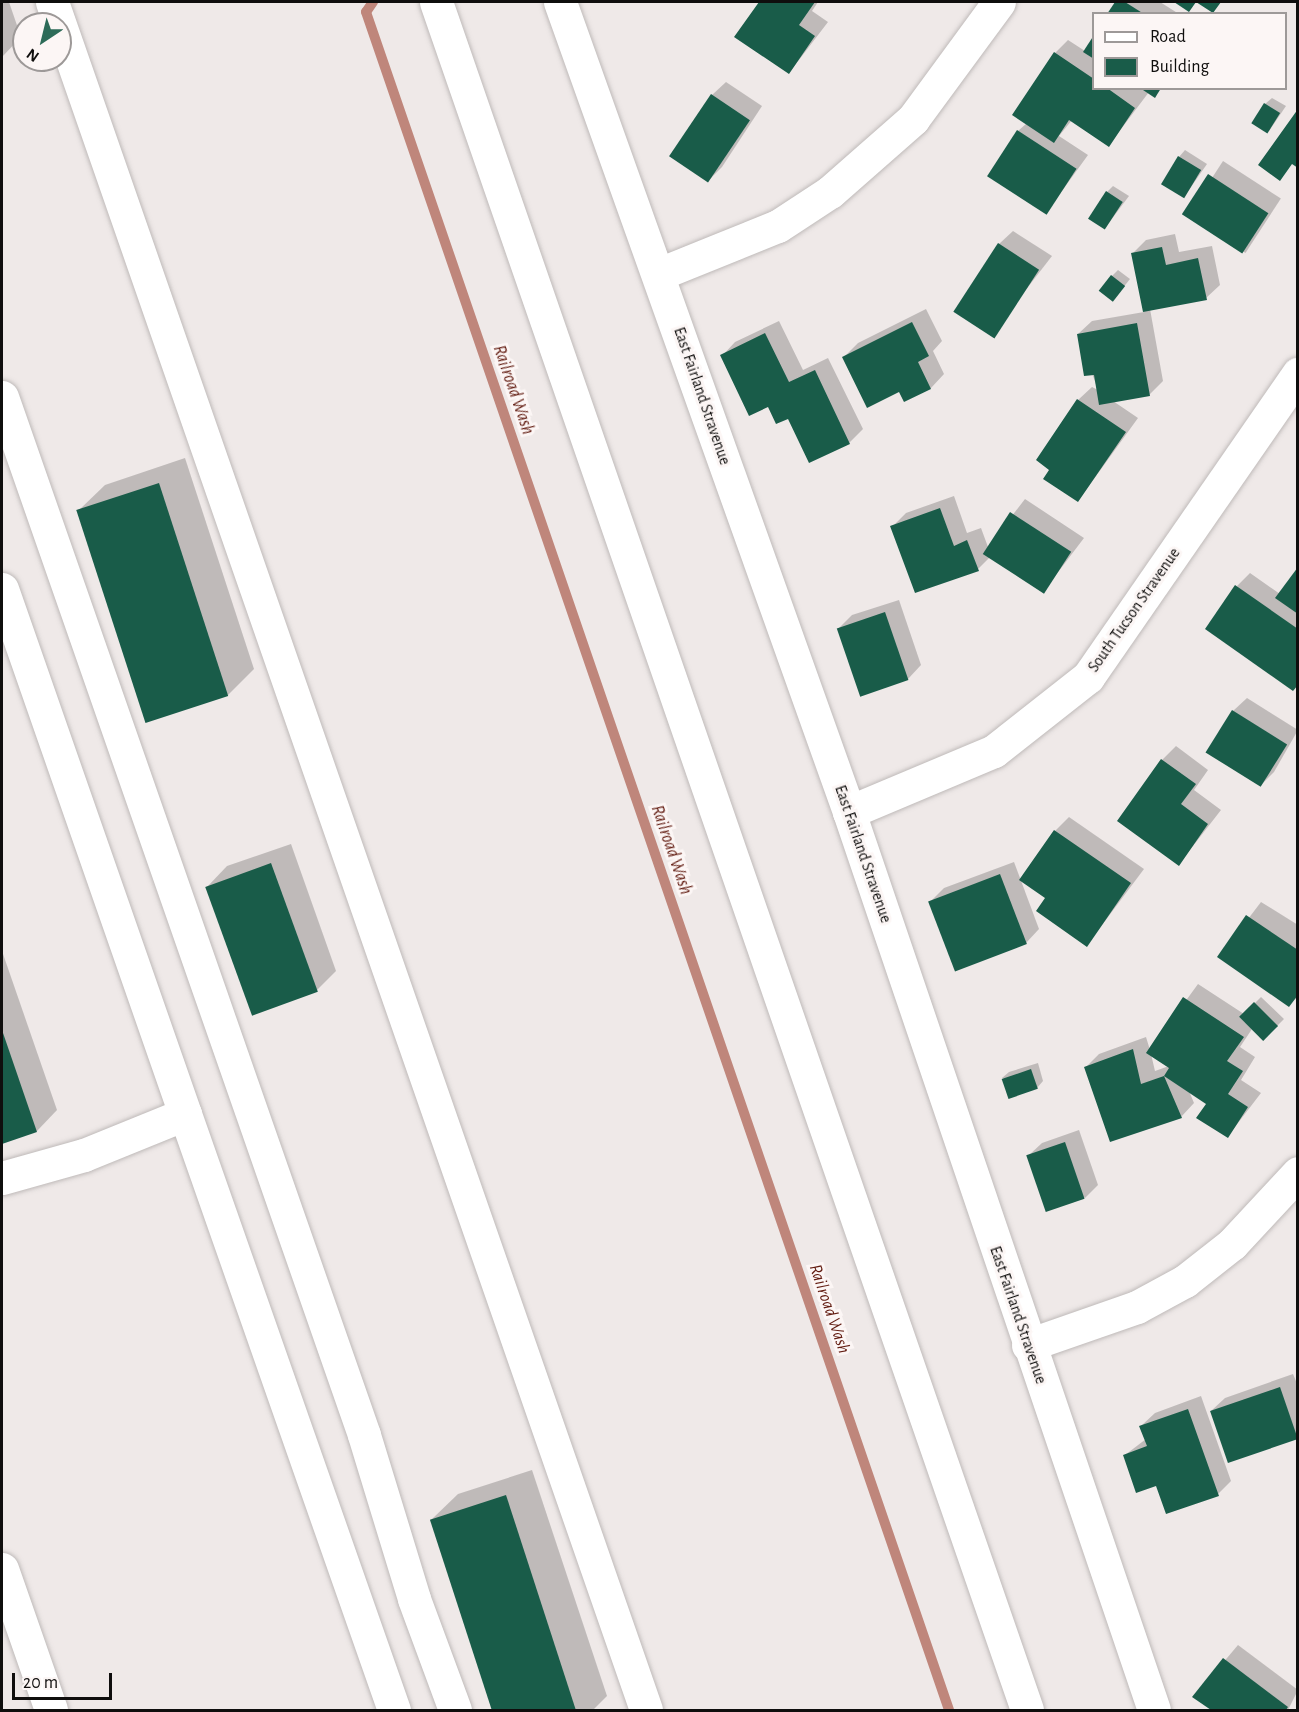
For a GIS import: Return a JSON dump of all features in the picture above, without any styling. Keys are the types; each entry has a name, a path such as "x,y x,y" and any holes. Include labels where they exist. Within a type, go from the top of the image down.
{"street":[{"path":"52,2 646,1710"},
{"path":"436,2 1027,1710"},
{"name":"East Fairland Stravenue","path":"560,2 659,274 849,812 1028,1345 1154,1710"},
{"path":"659,274 778,226 830,192 913,119 999,2"},
{"name":"South Tucson Stravenue","path":"849,812 994,751 1088,677 1298,374"},
{"path":"2,397 364,1435 414,1599 455,1710"},
{"path":"2,589 394,1710"},
{"path":"2,1178 84,1155 184,1114"},
{"path":"1028,1345 1137,1307 1185,1281 1232,1244 1298,1173"},
{"path":"2,1569 51,1710"}],"building":[{"path":"759,2 815,2 799,25 815,36 789,74 734,37"},
{"path":"1115,2 1125,2 1141,12 1108,12"},
{"path":"1174,2 1196,2 1189,12"},
{"path":"1196,2 1221,2 1211,12"},
{"path":"1092,38 1092,58 1083,52"},
{"path":"1054,52 1092,78 1092,90 1110,90 1135,108 1109,147 1069,120 1054,143 1012,115"},
{"path":"1143,90 1160,90 1155,98"},
{"path":"711,94 750,120 708,182 669,156"},
{"path":"1264,103 1280,113 1267,133 1251,123"},
{"path":"1298,109 1298,168 1292,164 1280,181 1258,165"},
{"path":"1017,130 1077,169 1047,215 987,176"},
{"path":"1178,156 1201,170 1184,198 1161,184"},
{"path":"1208,174 1268,213 1242,253 1182,214"},
{"path":"1106,191 1123,202 1105,230 1088,219"},
{"path":"998,243 1039,270 994,338 953,312"},
{"path":"1162,247 1166,265 1198,258 1207,300 1143,312 1131,253"},
{"path":"1111,275 1125,286 1113,302 1099,291"},
{"path":"912,322 929,356 918,362 931,389 904,402 899,392 867,408 842,357"},
{"path":"1137,323 1150,396 1099,405 1094,375 1084,376 1077,334"},
{"path":"765,333 789,382 815,370 850,444 809,463 788,419 776,424 768,407 749,416 720,355"},
{"path":"1077,399 1126,432 1078,502 1043,479 1049,470 1036,460"},
{"path":"159,483 228,696 145,723 76,510"},
{"path":"940,508 954,546 967,540 979,571 915,593 890,526"},
{"path":"1010,512 1071,552 1044,594 983,554"},
{"path":"1298,567 1298,614 1275,598"},
{"path":"1235,585 1298,629 1298,685 1293,691 1205,629"},
{"path":"885,612 908,680 860,697 837,629"},
{"path":"1232,710 1287,744 1261,787 1206,752"},
{"path":"1161,759 1196,784 1181,804 1208,824 1179,866 1117,821"},
{"path":"1054,830 1131,883 1087,947 1036,911 1045,898 1019,880"},
{"path":"271,863 318,992 252,1016 205,887"},
{"path":"1000,874 1027,944 955,972 928,902"},
{"path":"1246,915 1298,950 1298,995 1289,1007 1217,957"},
{"path":"1183,997 1244,1037 1227,1061 1243,1071 1228,1094 1248,1107 1228,1138 1196,1118 1206,1104 1164,1076 1169,1068 1146,1053"},
{"path":"1254,1002 1278,1026 1263,1041 1239,1017"},
{"path":"2,1030 37,1132 2,1144"},
{"path":"1133,1049 1141,1084 1164,1076 1182,1118 1110,1142 1084,1067"},
{"path":"1031,1069 1038,1089 1009,1099 1002,1079"},
{"path":"1065,1142 1085,1199 1046,1212 1026,1155"},
{"path":"1280,1387 1298,1439 1228,1463 1210,1411"},
{"path":"1188,1409 1219,1496 1166,1514 1156,1486 1136,1493 1123,1455 1147,1446 1139,1426"},
{"path":"506,1495 576,1710 492,1710 430,1520"},
{"path":"1223,1658 1288,1707 1286,1710 1211,1710 1192,1697"}],"waterway":[{"name":"Railroad Wash","path":"373,2 366,12 949,1710"}]}
